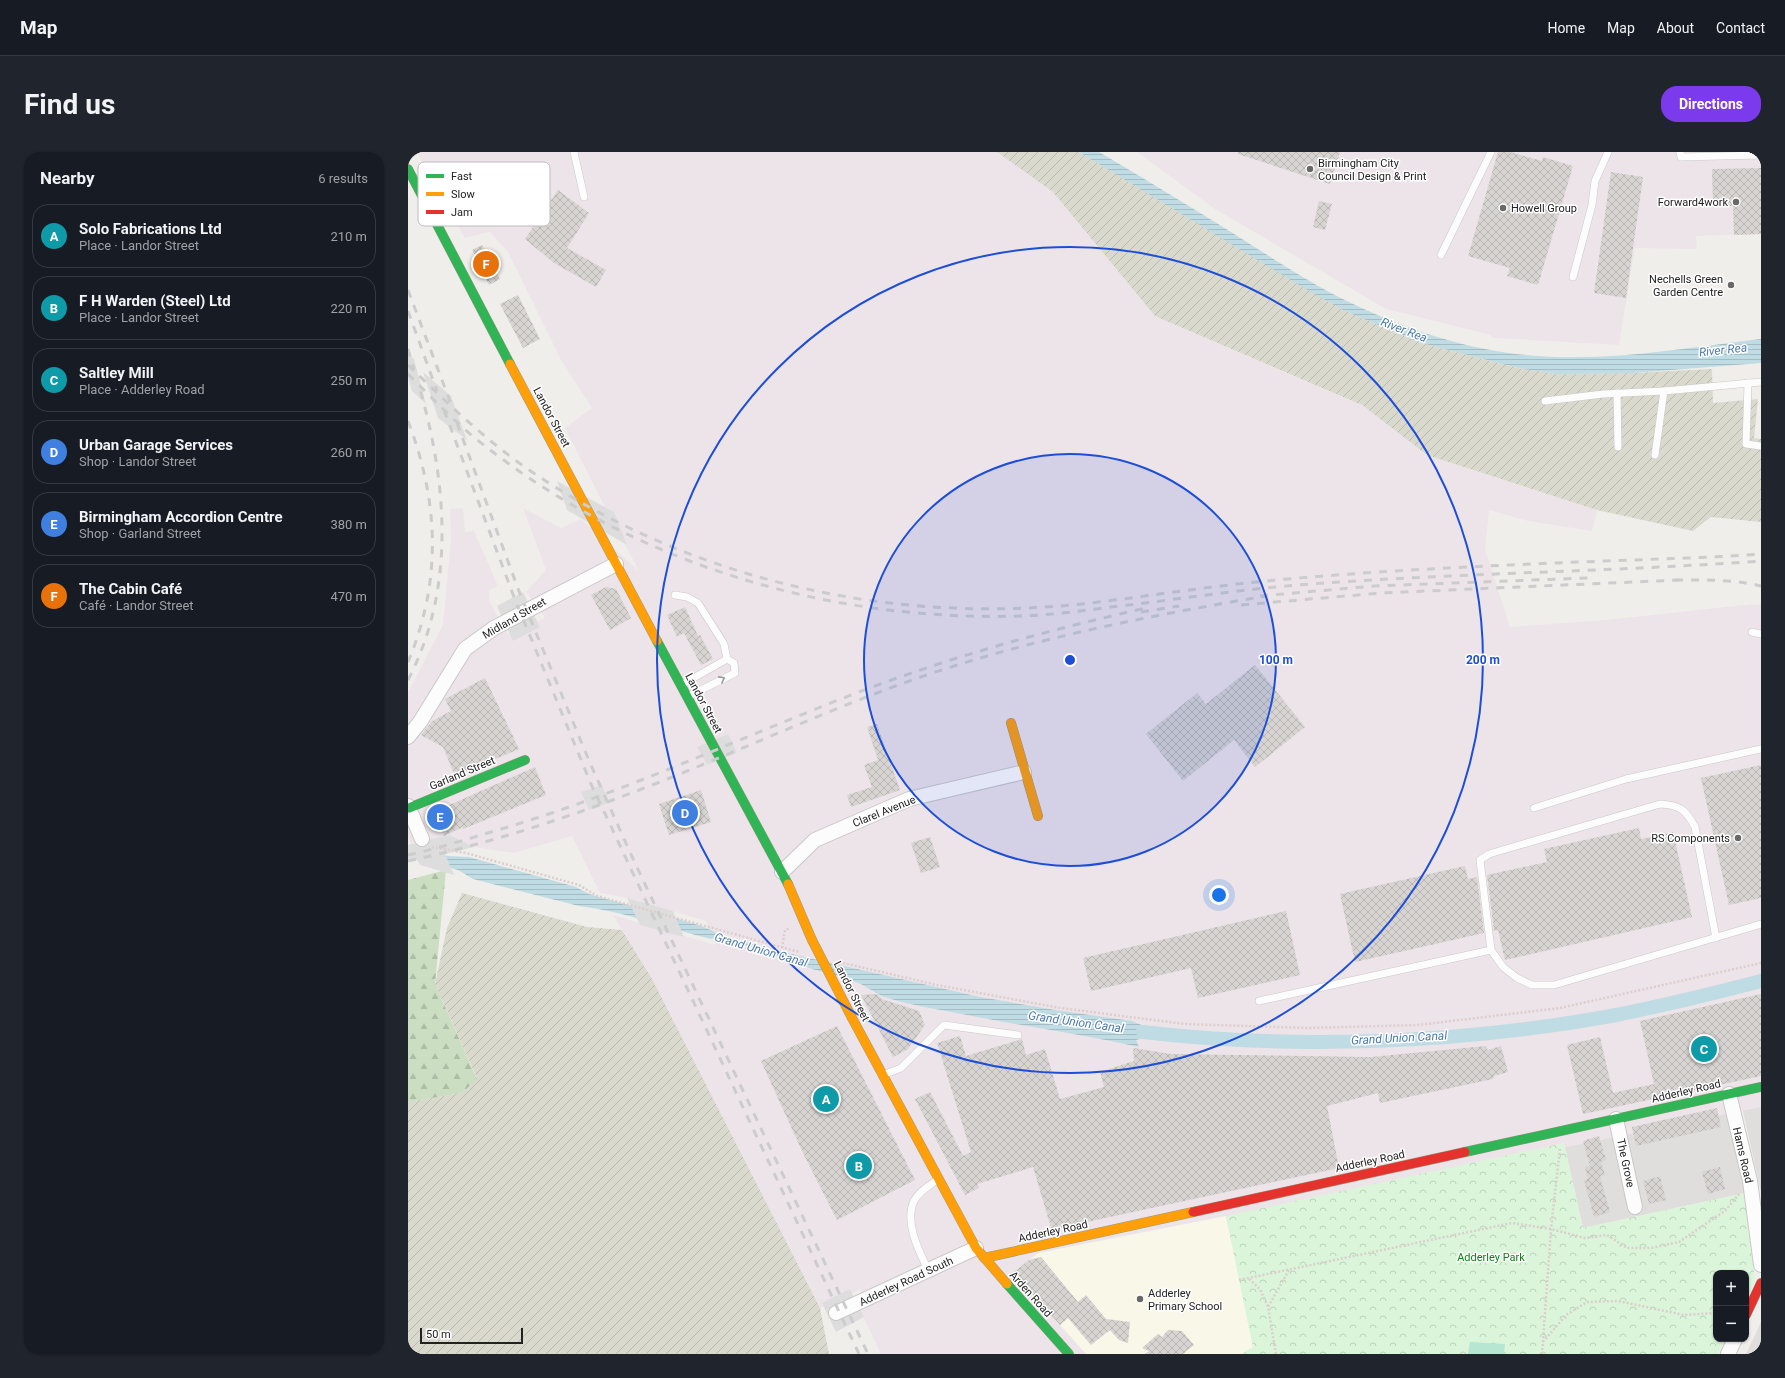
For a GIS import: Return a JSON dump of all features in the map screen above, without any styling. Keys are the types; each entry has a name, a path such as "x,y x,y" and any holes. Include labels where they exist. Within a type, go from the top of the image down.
{"street":[{"name":"Landor Street","path":"408,169 418,188"},
{"name":"Landor Street","path":"438,226 687,698 782,872 812,940 852,1018 980,1253"},
{"name":"Midland Street","path":"408,737 420,722 464,649 494,628 616,564"},
{"path":"1010,723 1038,816"},
{"name":"Garland Street","path":"408,807 525,760"},
{"name":"Clarel Avenue","path":"782,872 815,840 909,799 1024,772"},
{"path":"408,807 426,842"},
{"name":"Adderley Road","path":"980,1253 1562,1131 1761,1087"},
{"name":"Hams Road","path":"1728,1094 1755,1180 1761,1265"},
{"name":"The Grove","path":"1616,1119 1635,1207"},
{"name":"Adderley Road South","path":"836,1313 928,1270 980,1253"},
{"name":"Arden Road","path":"980,1253 1068,1354"},
{"path":"1749,1309 1761,1283"},
{"path":"1728,1354 1734,1342"}],"lane":[{"path":"574,152 584,197"},
{"path":"1441,255 1491,152"},
{"path":"1573,277 1592,205 1595,181 1600,166 1608,152"},
{"path":"1680,152 1681,157 1761,155"},
{"path":"1545,401 1617,393 1664,391 1761,382"},
{"path":"1748,383 1746,444 1761,446"},
{"path":"1655,455 1664,391"},
{"path":"1617,393 1618,447"},
{"path":"675,595 687,597 698,603 724,644 727,660"},
{"path":"1752,632 1761,634"},
{"path":"681,685 727,660"},
{"path":"687,698 735,673 734,663 727,660"},
{"path":"1534,808 1626,779 1761,749"},
{"path":"1716,938 1695,827 1687,813 1674,805 1660,804 1489,854 1480,860 1491,950 1503,967 1517,978 1532,985 1554,985 1716,938 1761,924"},
{"path":"1259,1001 1491,950"},
{"path":"883,1075 902,1068 932,1035 944,1025 1018,1035"},
{"path":"928,1270 921,1255 910,1218 914,1201 924,1189 939,1179"}],"path":[{"path":"426,842 579,885 598,896 804,953"},
{"path":"842,963 937,985 1060,1008 1185,1024 1308,1028 1418,1025 1560,1008 1761,963"},
{"path":"1542,1354 1551,1229 1562,1131"},
{"path":"1238,1280 1512,1223 1551,1229 1585,1238 1607,1235 1627,1248 1651,1248 1679,1242 1726,1210 1755,1180"},
{"path":"1268,1307 1289,1270"},
{"path":"1248,1278 1260,1289 1268,1307 1276,1354"},
{"path":"1543,1342 1566,1315 1587,1302 1618,1300 1684,1315 1713,1313"}],"shaded area":[{"path":"417,152 997,152 1053,192 1155,316 1362,405 1427,455 1597,510 1592,531 1528,521 1489,510 1485,549 1510,627 1605,620 1754,604 1761,605 1761,1107 1232,1216 1207,1354 881,1354 862,1314 861,1289 820,1308 652,979 613,915 715,945 706,921 627,898 600,893 572,836 514,853 474,847 450,835 412,846 408,836 408,692 443,625 451,539 450,509 463,508 465,532 474,531 498,586 489,590 490,603 508,634 545,618 526,592 546,570 523,508 561,528 581,519 639,571 609,514 612,511 605,507 565,428 592,408 561,360 508,252 490,232 465,238 458,226 550,226 550,162 422,162"},
{"path":"997,152 1079,152 1343,310 1418,342 1518,368 1558,374 1633,373 1712,369 1713,403 1758,399 1754,438 1761,439 1761,522 1711,517 1693,531 1597,510 1427,455 1362,405 1155,316 1053,192"},
{"path":"1137,152 1761,152 1761,234 1696,236 1697,249 1635,248 1619,345 1493,338 1490,335 1386,309 1215,209"},
{"path":"462,893 587,927 622,930 652,979 820,1308 829,1354 408,1354 408,1102 462,1093 477,1078 435,984 447,928"},
{"path":"1725,1102 1745,1193 1583,1228 1564,1143"},
{"path":"1761,1102 1761,1192 1742,1107"},
{"name":"Adderley Primary School","path":"1226,1216 1253,1347 1242,1354 1086,1354 1013,1273 1038,1253"},
{"path":"1761,1322 1761,1354 1746,1354"}],"green space":[{"path":"446,870 435,984 477,1079 462,1093 408,1102 408,880"},
{"name":"Adderley Park","path":"1564,1143 1583,1228 1745,1193 1755,1281 1749,1293 1749,1270 1713,1270 1713,1342 1724,1342 1718,1354 1242,1354 1253,1347 1226,1216"},
{"path":"1470,1342 1505,1344 1504,1354 1468,1354"}],"water":[{"name":"River Rea","path":"1079,152 1099,152 1329,292 1375,314 1424,333 1450,341 1501,352 1556,357 1615,356 1761,339 1761,363 1633,373 1558,374 1518,368 1418,342 1343,310"},
{"path":"408,846 448,856 469,857 576,887 589,894 702,926 726,937 774,950 980,997 1132,1021 1153,1030 1163,1030 1162,1038 1147,1037 1136,1040 1139,1047 902,1002 882,996 863,985 840,976 812,969 744,945 718,939 711,939 628,916 596,908 579,906 473,879 458,870 408,856"}],"pier":[{"path":"408,354 414,359 426,404 412,391 408,377"},
{"path":"423,372 451,396 467,440 438,418"},
{"path":"557,481 614,512 627,545 567,510"},
{"path":"523,592 540,627 513,641 497,606"},
{"path":"728,734 737,753 707,765 697,747"},
{"path":"602,785 609,803 589,810 581,792"},
{"path":"450,835 474,847 445,854 454,875 420,865 417,860 408,862 408,845"},
{"path":"627,898 673,911 684,937 640,925"},
{"path":"850,1289 864,1317 836,1332 822,1303"}],"building":[{"name":"Birmingham City Council Design & Print","path":"1238,152 1340,152 1330,184 1238,154"},
{"path":"1498,152 1510,152 1542,161 1543,157 1573,166 1538,285 1507,276 1510,268 1468,256"},
{"name":"Forward4work","path":"1761,168 1761,234 1734,235 1733,206 1713,207 1712,169"},
{"path":"1611,172 1643,177 1626,298 1594,293"},
{"path":"558,190 589,213 567,248 606,270 596,287 554,263 525,239 534,226 550,226 550,202"},
{"path":"1319,201 1332,204 1325,230 1313,227"},
{"path":"482,245 500,279 489,285 472,250"},
{"path":"518,295 540,339 523,348 500,304"},
{"path":"606,587 616,589 631,618 610,630 591,595"},
{"path":"685,607 698,636 700,635 713,659 701,665 684,633 677,637 667,615"},
{"path":"1255,665 1305,727 1255,767 1234,740 1183,781 1146,734 1197,693 1206,704"},
{"path":"485,678 519,749 455,776 443,747 421,735 432,721 451,711 445,699"},
{"path":"877,724 900,790 851,807 847,795 872,787 864,765 878,760 867,727"},
{"name":"RS Components","path":"1761,765 1761,898 1729,905 1701,778"},
{"path":"535,767 546,795 463,829 463,827 444,836 439,825 433,828 427,815"},
{"path":"701,790 711,822 669,835 659,804"},
{"path":"1639,828 1641,839 1673,832 1692,917 1505,960 1498,930 1494,931 1487,875 1547,862 1544,849"},
{"path":"930,837 940,867 921,873 911,843"},
{"path":"1465,866 1468,879 1477,877 1484,933 1355,962 1340,894"},
{"path":"1286,911 1300,975 1198,998 1191,968 1091,991 1083,958"},
{"path":"877,994 882,999 919,1011 925,1025 908,1049 893,1057 861,995"},
{"path":"1761,994 1761,1076 1583,1114 1567,1045 1600,1037 1613,1093 1654,1084 1640,1021"},
{"path":"837,1026 915,1180 837,1220 803,1153 761,1061"},
{"path":"960,1036 966,1056 1022,1039 1026,1055 1045,1049 1060,1099 1104,1087 1100,1072 1134,1061 1133,1048 1171,1054 1371,1057 1486,1046 1488,1050 1501,1046 1508,1072 1494,1076 1493,1079 1380,1103 1378,1093 1327,1106 1339,1168 1077,1224 1052,1231 1033,1167 977,1184 979,1188 965,1195 915,1099 930,1092 963,1156 971,1152 937,1043"},
{"path":"1717,1108 1721,1127 1636,1146 1632,1127"},
{"path":"1599,1136 1606,1160 1601,1162 1605,1175 1600,1176 1610,1212 1594,1217 1584,1180 1588,1179 1585,1167 1590,1166 1583,1141"},
{"path":"1720,1167 1725,1189 1708,1194 1702,1172"},
{"path":"1660,1176 1666,1200 1649,1204 1643,1181"},
{"path":"1041,1257 1078,1302 1086,1295 1106,1319 1130,1322 1128,1343 1119,1340 1110,1330 1091,1345 1068,1318 1060,1325 1013,1273 1029,1260"},
{"path":"1168,1330 1182,1331 1194,1345 1183,1354 1145,1354 1149,1351 1142,1348 1158,1334 1162,1337"}],"waterway":[{"name":"Grand Union Canal","path":"1143,1032 1201,1038 1259,1041 1378,1041 1437,1038 1554,1025 1611,1016 1686,1000 1761,981"}],"railway":[{"path":"408,290 451,404"},
{"path":"408,311 437,391"},
{"path":"408,349 414,370"},
{"path":"408,365 473,426 515,460 572,497 632,529 694,556 758,577 824,593 891,603 959,608 1048,607 1282,579 1348,574 1421,569 1761,554"},
{"path":"408,374 449,415 475,438 534,481 597,519 663,550 732,576 802,595 875,608 948,615 1021,616 1070,612 1297,585 1761,561"},
{"path":"408,680 423,645 434,609 440,572 442,534 436,460 429,422 419,386"},
{"path":"444,410 514,597 591,784 859,1354"},
{"path":"408,421 426,481 431,511 432,542 431,572 427,602 419,632 408,662"},
{"path":"457,423 520,594 590,763 634,861 868,1354"},
{"path":"1260,596 1374,586 1588,578"},
{"path":"1675,580 1729,581 1761,586"},
{"path":"1241,605 1381,593 1679,580"},
{"path":"408,861 521,831 632,793 901,684 990,655 1127,622 1266,596"},
{"path":"1141,612 1179,606"},
{"path":"408,855 491,832 581,803 670,769 846,697 919,670 1032,636 1146,608"}],"traffic: fast":[{"path":"408,169 418,188"},
{"path":"438,226 510,364"},
{"path":"657,641 788,884"},
{"path":"409,808 525,760"},
{"path":"1465,1152 1761,1087"},
{"path":"1007,1284 1069,1354"}],"traffic: slow":[{"path":"510,364 657,641"},
{"path":"1011,723 1038,816"},
{"path":"788,884 812,940"},
{"path":"812,940 852,1018"},
{"path":"852,1018 976,1248 1007,1284"},
{"path":"984,1258 1193,1212"}],"traffic: jam":[{"path":"1193,1212 1465,1152"},
{"path":"1749,1309 1761,1283"}],"place":[{"name":"Birmingham City Council Design & Print","path":"1310,169"},
{"name":"Forward4work","path":"1736,202"},
{"name":"Howell Group","path":"1503,208"},
{"name":"The Cabin Café","path":"486,264"},
{"name":"Nechells Green Garden Centre","path":"1731,285"},
{"name":"Urban Garage Services","path":"685,813"},
{"name":"Birmingham Accordion Centre","path":"440,817"},
{"name":"RS Components","path":"1738,838"},
{"name":"Saltley Mill","path":"1704,1049"},
{"name":"Solo Fabrications Ltd","path":"826,1099"},
{"name":"F H Warden (Steel) Ltd","path":"859,1166"},
{"name":"Adderley Primary School","path":"1140,1299"}]}
